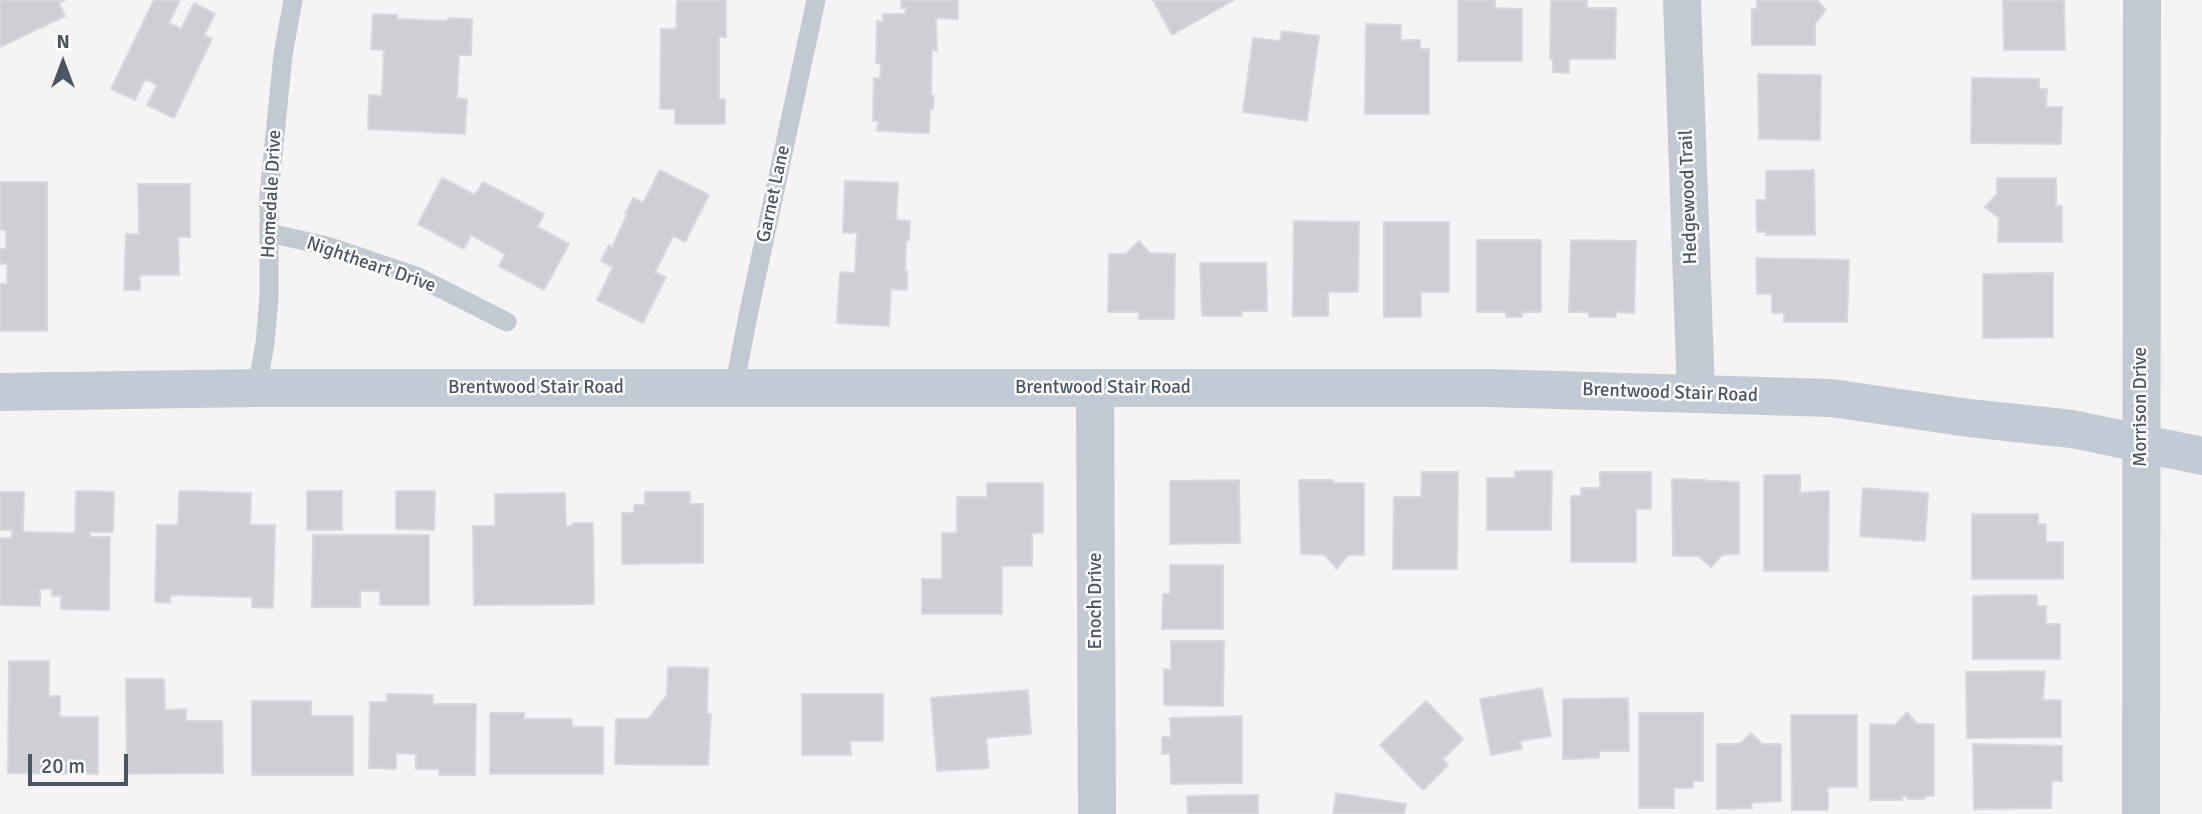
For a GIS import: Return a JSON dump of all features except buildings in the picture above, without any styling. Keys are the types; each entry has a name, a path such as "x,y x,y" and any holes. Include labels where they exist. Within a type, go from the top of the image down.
{"main road":[{"name":"Brentwood Stair Road","path":"0,392 257,388 1487,388 1696,394 1831,398 1969,418 2072,429 2202,456"}],"street":[{"name":"Hedgewood Trail","path":"1682,0 1696,394"},
{"name":"Morrison Drive","path":"2141,814 2142,0"},
{"name":"Enoch Drive","path":"1095,388 1097,814"}],"lane":[{"name":"Homedale Drive","path":"257,388 265,343 268,297 269,194 283,55 293,0"},
{"name":"Garnet Lane","path":"734,388 816,0"},
{"name":"Nightheart Drive","path":"269,233 327,246 416,276 507,322"}]}
